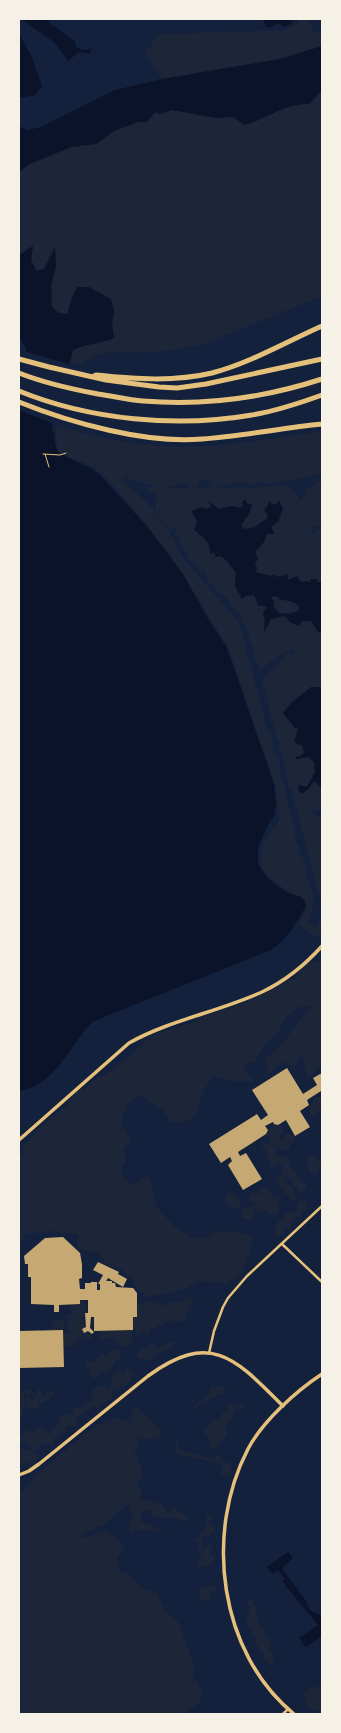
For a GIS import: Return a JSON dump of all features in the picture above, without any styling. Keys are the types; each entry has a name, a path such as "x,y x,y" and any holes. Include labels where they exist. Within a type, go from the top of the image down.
{"highway":[{"path":"92,377 96,375 133,379 165,379 212,373 236,365 322,326"},
{"path":"19,359 92,377 124,383 177,388 206,384 322,359"},
{"path":"19,373 43,381 88,392 142,401 194,402 236,399 268,394 322,379"},
{"path":"19,391 84,410 118,416 144,419 209,420 254,415 322,395"},
{"path":"19,402 81,424 165,439 200,439 322,424"}],"street":[{"path":"19,1140 128,1043 149,1032 262,992 305,964 322,946"},
{"path":"209,1353 214,1331 228,1298 247,1276 322,1206"},
{"path":"282,1244 322,1282"},
{"path":"19,1475 29,1472 123,1394 163,1365 185,1354 209,1353 220,1355 241,1366 283,1406"},
{"path":"294,1714 266,1683 253,1664 242,1642 229,1605 224,1580 224,1526 234,1483 248,1448 283,1406 304,1387 322,1374"},
{"path":"283,1714 288,1709"}],"path":[{"path":"49,467 44,454 60,455 66,453"}],"shaded area":[{"path":"20,19 48,19 51,25 75,41 76,47 83,50 92,49 90,54 79,52 68,61 54,42"},
{"path":"260,19 291,19 293,23 284,27 278,23 270,28 265,26 264,21"},
{"path":"298,19 309,19 313,31 322,34 322,46 280,59 162,79 145,54 158,34 284,30 298,24"},
{"path":"19,34 31,55 42,86 35,95 19,98"},
{"path":"322,46 322,90 309,104 301,104 284,108 245,125 233,117 216,118 172,110 160,114 155,112 147,122 138,122 114,131 96,144 71,147 30,164 19,172 19,126 28,130 41,127 115,90 162,79 280,59"},
{"path":"322,90 322,296 204,344 159,352 102,353 87,360 82,365 70,362 73,350 114,338 112,324 114,312 111,299 89,287 72,297 67,315 59,313 52,307 51,285 56,266 55,248 44,269 36,271 31,260 33,246 19,255 19,172 30,164 71,147 96,144 114,131 138,122 147,122 155,112 160,114 172,110 216,118 233,117 240,121 258,121 275,111 301,104 309,104"},
{"path":"33,246 31,260 37,271 44,269 55,247 56,266 51,285 52,307 59,313 67,314 72,297 77,287 89,287 111,299 114,312 112,324 114,338 73,350 52,424 56,447 59,453 92,469 100,475 146,525 183,574 207,617 227,648 274,784 276,804 275,814 267,827 258,848 258,864 266,876 277,886 288,893 301,897 306,905 291,930 282,941 271,950 92,1022 53,1073 32,1087 20,1091 19,381 26,348 19,337 19,255"},
{"path":"57,426 120,441 145,445 179,447 240,443 322,431 322,473 302,478 262,484 263,481 255,485 247,484 245,481 217,487 249,488 281,484 280,485 288,486 299,497 294,507 305,495 305,490 314,485 317,480 322,483 322,524 319,524 318,527 313,526 310,531 314,534 317,529 322,527 322,582 292,581 288,580 287,574 276,577 274,574 271,576 255,572 255,564 258,559 255,552 267,534 272,531 271,527 280,517 281,512 276,504 272,504 269,501 269,504 265,508 268,517 254,527 244,530 241,527 251,505 246,503 241,507 219,509 209,502 212,506 204,509 202,507 192,511 197,522 199,535 207,541 211,554 214,552 227,561 236,573 235,586 242,599 246,596 255,595 267,607 263,628 264,631 271,619 285,616 290,622 311,621 319,633 322,631 322,643 319,646 322,645 322,687 318,688 287,708 283,713 294,727 298,729 304,753 300,756 308,757 314,762 315,772 307,787 299,785 308,789 314,781 322,788 322,805 320,810 311,811 318,817 322,818 322,900 317,892 311,866 311,858 307,854 299,812 295,806 292,791 288,785 283,756 279,751 280,744 276,737 274,722 271,718 267,699 264,696 266,691 262,682 266,675 278,665 284,656 289,654 293,655 296,650 281,654 260,669 254,657 255,654 253,652 252,644 249,641 247,627 242,624 241,614 235,611 223,594 220,595 211,583 208,582 204,569 201,573 198,570 199,564 196,565 188,559 188,555 179,543 180,535 174,536 177,529 175,526 171,530 160,518 156,510 156,493 150,493 148,490 149,487 156,486 128,479 128,476 122,478 121,480 153,509 168,530 185,560 238,621 247,647 246,654 252,666 252,672 264,716 264,722 271,735 274,753 279,757 281,780 285,784 287,802 295,826 295,840 299,847 299,853 304,862 307,879 313,893 312,912 308,922 316,927 322,918 322,932 317,938 299,925 307,907 304,899 276,883 267,876 262,868 260,859 262,848 279,820 275,784 228,647 169,553 110,482 92,466 62,455 58,450 56,440","holes":["207,478 210,479 210,484 215,487 204,487 201,489 194,487 197,487 199,482","179,483 185,483 190,487 194,487 170,489 166,486 173,486"]},
{"path":"246,499 246,503 252,505 249,514 241,525 244,529 255,527 268,518 267,513 264,510 269,504 268,500 272,504 276,504 279,501 283,509 278,522 271,527 275,534 267,534 264,542 255,552 258,559 255,564 257,569 255,572 271,576 274,574 276,577 287,573 288,580 297,576 301,582 306,581 310,583 311,579 316,579 318,582 322,582 322,631 319,633 311,621 303,621 299,626 290,622 285,616 271,619 264,632 265,621 263,613 267,607 258,605 254,595 246,596 242,599 235,586 236,573 221,556 216,557 214,552 211,554 209,544 194,530 197,522 192,511 205,506 202,508 212,507 208,501 219,509 232,506 239,508 243,507 242,502","holes":["275,596 279,598 279,600 290,601 297,604 299,606 298,611 288,614 279,613 274,607 274,602 271,597"]},
{"path":"275,596 279,598 279,600 290,601 297,604 299,606 298,611 288,614 278,613 274,607 271,597"},
{"path":"311,687 322,687 322,788 314,781 302,794 298,790 299,785 307,787 315,772 314,762 308,757 296,759 295,757 304,753 303,746 294,742 298,729 294,727 283,713 292,702"},
{"path":"322,961 322,1063 308,1080 302,1056 294,1067 283,1062 269,1074 265,1060 285,1040 311,1006 299,1007 287,1016 276,1035 263,1047 256,1060 243,1065 247,1075 255,1081 229,1081 212,1076 204,1090 195,1116 184,1123 171,1122 163,1110 139,1095 127,1104 121,1123 131,1142 123,1148 126,1160 121,1170 130,1185 149,1176 157,1208 173,1225 194,1239 208,1237 219,1231 238,1232 252,1237 251,1250 241,1274 226,1284 211,1281 198,1281 187,1288 168,1294 147,1296 138,1290 130,1277 118,1267 108,1266 100,1254 77,1248 78,1235 53,1231 27,1234 19,1243 19,1157 23,1155 23,1145 49,1119 69,1105 73,1091 84,1090 92,1081 103,1076 124,1061 146,1040 157,1033 192,1023 203,1016 246,1002 268,991 283,976 294,980 304,963"},
{"path":"314,1097 322,1097 322,1110 321,1106 319,1107 321,1108 319,1113 316,1113 314,1116 310,1115 309,1106 312,1104"},
{"path":"272,1124 283,1126 282,1128 284,1131 279,1137 280,1141 284,1135 289,1133 295,1136 290,1148 284,1151 281,1150 276,1144 277,1156 281,1158 283,1156 289,1157 289,1167 295,1170 297,1176 300,1177 301,1183 305,1183 307,1186 302,1194 290,1181 285,1179 286,1183 293,1188 298,1196 292,1202 290,1200 290,1196 284,1193 284,1189 282,1190 279,1187 279,1183 276,1182 275,1178 283,1174 283,1167 278,1163 277,1165 271,1167 268,1155 265,1154 267,1151 263,1148 263,1145 260,1145 261,1141 266,1144 270,1141 269,1137 266,1136 268,1129"},
{"path":"308,1154 315,1156 321,1164 316,1174 310,1173 307,1164"},
{"path":"262,1187 268,1189 270,1193 276,1197 278,1195 280,1196 278,1202 280,1208 277,1214 271,1215 266,1211 261,1212 255,1209 254,1216 249,1220 241,1217 245,1206 249,1208 255,1204 250,1201 249,1197 253,1193 259,1194"},
{"path":"231,1192 239,1199 241,1203 238,1208 233,1208 226,1204 226,1195"},
{"path":"301,1201 306,1202 307,1206 306,1210 302,1212 301,1217 295,1216 295,1221 290,1223 292,1225 290,1230 284,1228 284,1233 281,1236 274,1233 278,1221 283,1221 284,1214 296,1212 296,1209 299,1209 298,1203"},
{"path":"189,1295 192,1295 191,1298 193,1303 191,1306 189,1305 188,1308 190,1310 185,1320 182,1322 172,1320 171,1323 164,1322 163,1325 158,1325 157,1328 149,1329 150,1333 146,1334 143,1331 143,1333 141,1332 137,1335 136,1329 131,1320 135,1315 137,1303 141,1303 142,1307 150,1300 152,1303 155,1302 163,1306 169,1302 174,1302 171,1307 176,1302 184,1302 184,1299 188,1298"},
{"path":"79,1300 83,1302 83,1305 88,1305 86,1309 88,1314 82,1318 92,1336 90,1339 85,1340 78,1337 77,1341 72,1347 67,1347 58,1339 52,1329 51,1322 60,1319 64,1321 65,1325 63,1330 66,1334 73,1332 66,1329 69,1324 66,1315 73,1313 70,1309 72,1303"},
{"path":"132,1330 131,1342 125,1348 114,1339 110,1340 108,1338 103,1339 99,1337 101,1331"},
{"path":"170,1341 175,1344 161,1353 157,1352 156,1356 151,1360 138,1358 139,1349 147,1348 151,1343 160,1347 164,1346"},
{"path":"112,1349 118,1350 121,1354 120,1359 115,1361 110,1372 105,1373 101,1371 98,1378 93,1378 90,1375 90,1370 87,1371 85,1366 87,1362 95,1362 101,1353 107,1355"},
{"path":"126,1368 132,1371 133,1375 124,1387 114,1388 111,1399 104,1403 99,1409 93,1405 92,1409 75,1419 77,1423 74,1427 69,1425 65,1427 67,1430 65,1433 60,1432 60,1438 54,1439 54,1445 40,1444 39,1450 33,1451 39,1457 35,1463 30,1462 26,1465 20,1463 19,1451 21,1449 33,1450 24,1441 19,1445 19,1436 22,1437 24,1430 33,1432 42,1427 47,1429 47,1436 54,1426 57,1426 59,1418 73,1413 74,1408 81,1408 83,1404 90,1402 93,1396 92,1391 99,1386 104,1386 109,1390 114,1373 121,1371 124,1374"},
{"path":"223,1385 226,1388 222,1394 199,1404 195,1410 193,1409 194,1406 210,1393 209,1390 212,1387 215,1388"},
{"path":"19,1386 23,1392 27,1389 31,1391 29,1395 25,1393 24,1401 26,1403 23,1411 24,1414 19,1420"},
{"path":"37,1388 44,1391 42,1394 45,1396 47,1396 46,1391 49,1393 51,1389 54,1392 48,1400 38,1404 39,1408 29,1410 27,1408 26,1397 29,1395 28,1397 33,1400 35,1396 32,1395 32,1392 38,1395"},
{"path":"234,1403 239,1406 241,1404 245,1406 243,1409 235,1409 233,1418 225,1425 227,1435 220,1441 220,1444 214,1450 210,1446 207,1434 203,1433 203,1429 207,1428 211,1421 218,1421 219,1417 222,1416 221,1413 225,1412 229,1405 233,1405"},
{"path":"137,1407 162,1431 158,1439 144,1439 139,1437 137,1449 133,1450 132,1452 136,1452 138,1456 137,1460 141,1463 142,1478 137,1480 138,1486 141,1489 141,1500 150,1500 154,1504 159,1502 167,1513 174,1508 190,1521 153,1516 150,1510 143,1510 140,1521 167,1532 140,1529 132,1533 128,1529 133,1516 128,1504 102,1526 82,1533 80,1537 89,1537 105,1531 115,1536 125,1549 117,1557 120,1571 129,1573 140,1586 157,1593 166,1612 178,1621 195,1668 192,1680 198,1682 198,1689 203,1692 199,1702 185,1714 19,1714 19,1492 24,1491 35,1475 94,1427 117,1417 132,1423 132,1411"},
{"path":"174,1439 178,1443 179,1450 183,1452 185,1451 198,1455 201,1453 201,1456 215,1459 215,1454 220,1456 225,1463 230,1463 232,1473 228,1477 223,1476 220,1472 223,1466 221,1463 215,1463 175,1453 176,1450 174,1449 176,1447"},
{"path":"208,1514 212,1516 213,1520 209,1522 210,1524 213,1524 215,1528 208,1538 202,1536 202,1550 205,1549 211,1542 213,1546 209,1554 214,1556 214,1562 199,1569 197,1566 202,1556 198,1553 199,1543 194,1541 201,1532 204,1535 203,1531 206,1527 205,1523 208,1522 206,1518"},
{"path":"288,1552 293,1558 282,1568 308,1604 309,1609 322,1616 322,1636 306,1647 299,1638 318,1625 282,1581 285,1579 278,1570 273,1574 267,1567"},
{"path":"210,1585 217,1588 214,1593 209,1593 211,1598 207,1602 200,1597 198,1594 198,1589 202,1589 203,1586 207,1588"},
{"path":"248,1601 253,1601 253,1606 257,1608 256,1615 258,1622 266,1632 265,1635 267,1635 271,1642 268,1651 272,1650 274,1665 266,1662 263,1658 264,1652 259,1650 258,1645 255,1643 256,1638 251,1633 252,1629 248,1627 248,1622 245,1618 250,1613 248,1610 250,1607 247,1606"},
{"path":"322,1685 322,1714 319,1714 320,1709 312,1711 307,1705 304,1693 310,1687 313,1686 318,1688"}],"pier":[{"path":"24,351 72,365 54,424 19,410 19,371"}],"building":[{"path":"287,1068 303,1094 317,1085 313,1078 322,1073 322,1093 321,1091 307,1100 309,1105 300,1111 310,1127 295,1136 286,1120 278,1125 274,1124 273,1122 265,1126 268,1130 266,1134 238,1152 240,1156 246,1153 262,1179 243,1190 228,1165 232,1161 230,1157 221,1163 209,1144 257,1114 261,1120 268,1115 252,1090"},
{"path":"63,1237 80,1253 82,1278 79,1279 80,1289 85,1289 85,1283 90,1284 91,1282 97,1282 97,1290 100,1290 100,1284 98,1284 103,1275 93,1270 98,1262 119,1272 118,1274 127,1279 123,1287 108,1278 106,1281 112,1281 112,1283 115,1283 116,1287 133,1288 137,1293 137,1317 133,1317 133,1330 94,1331 94,1317 91,1317 90,1328 94,1332 92,1334 88,1331 84,1333 82,1329 86,1327 85,1313 88,1313 88,1300 80,1300 80,1304 59,1305 59,1312 54,1312 54,1305 31,1304 31,1277 28,1277 28,1264 25,1264 24,1256 45,1238"},
{"path":"63,1330 64,1367 19,1368 19,1331"}]}
